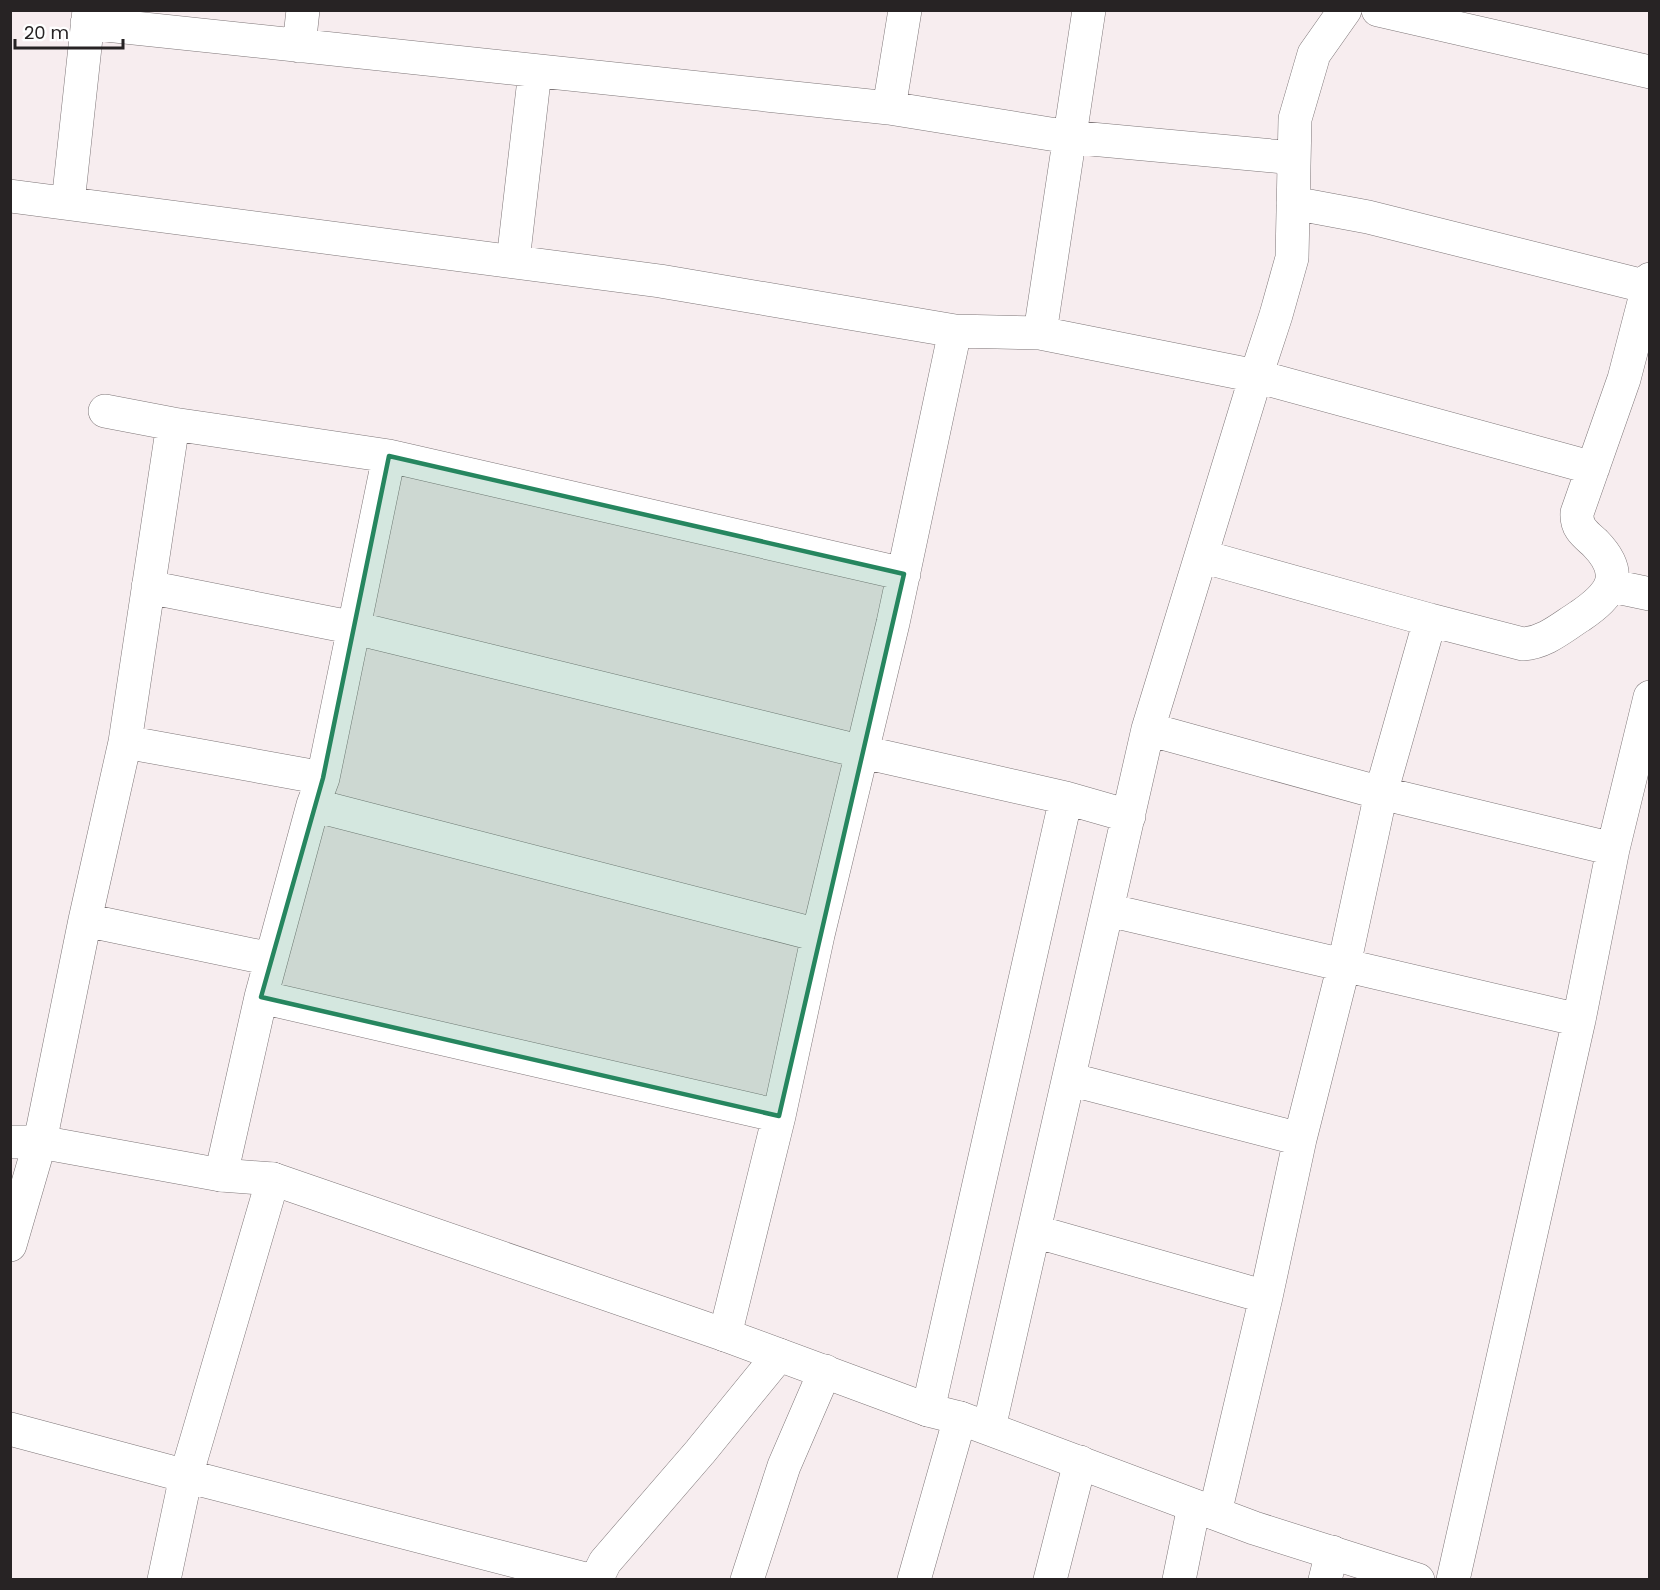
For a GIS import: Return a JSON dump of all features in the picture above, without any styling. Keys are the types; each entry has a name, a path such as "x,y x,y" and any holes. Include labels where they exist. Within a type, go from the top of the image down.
{"street":[{"path":"299,46 303,10"},
{"path":"890,108 905,10"},
{"path":"1040,333 1089,10"},
{"path":"914,1580 974,1423 1034,1232 1148,729 1292,258 1295,119 1314,54 1345,10"},
{"path":"1378,10 1650,72"},
{"path":"68,203 88,17 299,46 890,108 1069,137 1294,158"},
{"path":"513,261 534,71"},
{"path":"10,196 660,280 955,331 1040,333 1256,376 1593,468"},
{"path":"1201,556 1524,644 1539,643 1593,607 1612,586 1611,566 1600,549 1578,527 1576,520 1624,379 1649,283 1368,217 1293,203"},
{"path":"725,1335 779,1116 818,935 904,574 955,331"},
{"path":"105,411 173,424 388,456 904,574"},
{"path":"10,1245 25,1142 85,920 124,742 173,424"},
{"path":"221,1175 261,998 318,791 355,628 388,456"},
{"path":"1612,586 1650,594"},
{"path":"148,587 355,628 863,752 1066,798 1129,816"},
{"path":"1179,1580 1204,1509 1266,1297 1300,1139 1344,965 1381,793 1430,620"},
{"path":"1453,1580 1579,1020 1613,849 1650,696"},
{"path":"1148,729 1381,793 1613,849"},
{"path":"124,742 318,791 818,935"},
{"path":"928,1410 1066,798"},
{"path":"1108,909 1579,1020"},
{"path":"85,920 271,959"},
{"path":"261,998 779,1116"},
{"path":"1069,1079 1300,1139"},
{"path":"25,1142 221,1175 273,1179 725,1335 928,1410 974,1423 1204,1509 1329,1566 1418,1580"},
{"path":"164,1580 186,1476 273,1179"},
{"path":"1034,1232 1266,1297"},
{"path":"596,1580 605,1562 700,1452 779,1355"},
{"path":"747,1580 784,1466 825,1371"},
{"path":"10,1429 589,1580"},
{"path":"1050,1580 1080,1462"}],"highlighted area":[{"path":"389,456 904,574 779,1116 261,997 323,778"}]}
